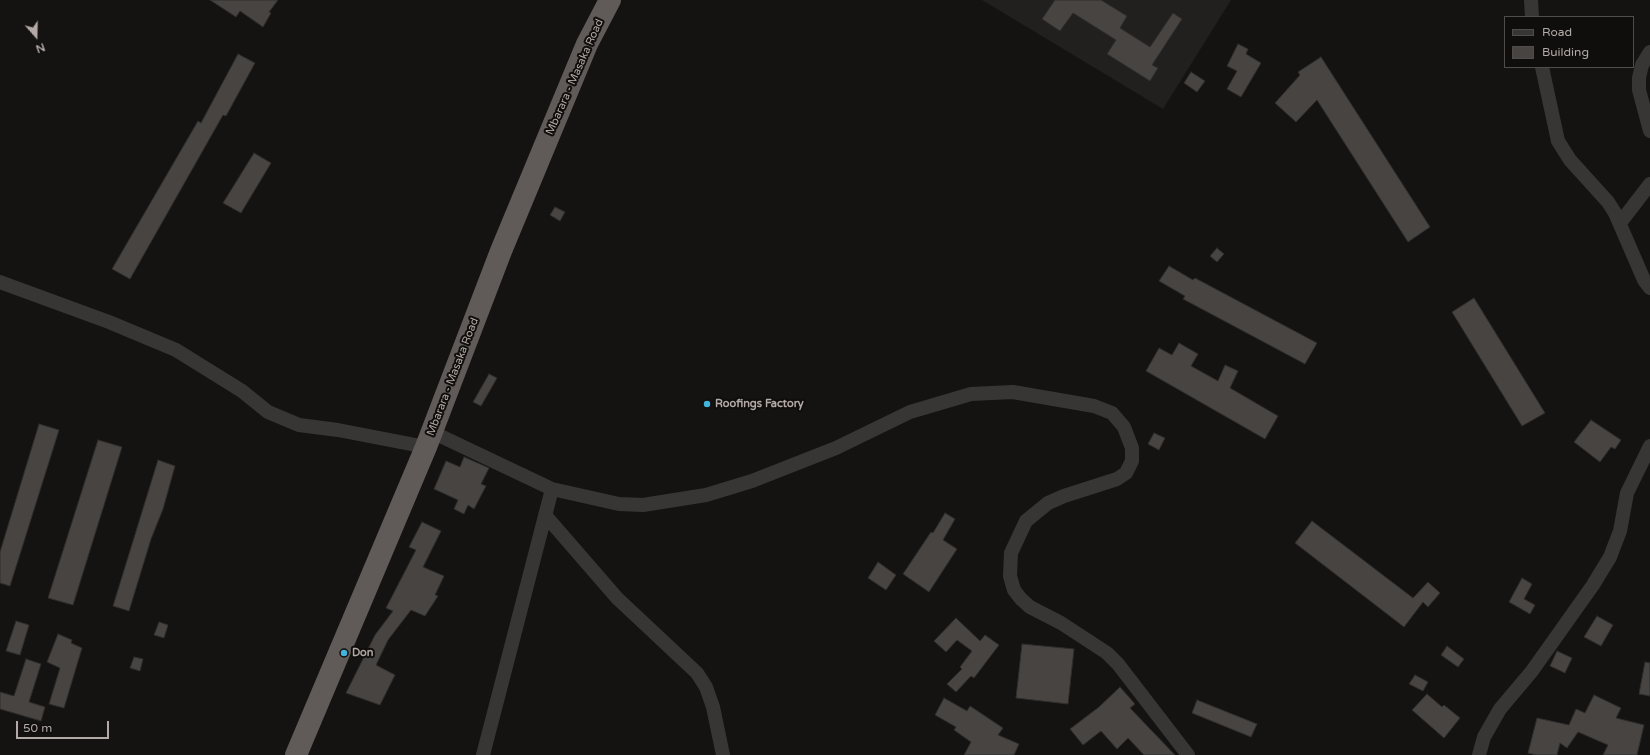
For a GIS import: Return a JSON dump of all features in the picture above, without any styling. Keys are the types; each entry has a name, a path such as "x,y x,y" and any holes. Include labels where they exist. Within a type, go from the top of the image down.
{"highway":[{"name":"Mbarara - Masaka Road","path":"296,755 429,439 501,251 587,44 610,0"}],"street":[{"path":"1531,0 1532,16"},
{"path":"1650,52 1642,65 1639,78 1639,90 1650,131"},
{"path":"1542,68 1558,141 1570,160 1608,202 1620,223 1644,280 1650,288"},
{"path":"1620,223 1650,184"},
{"path":"0,282 109,322 176,350 242,391 268,412 299,425 429,439 552,489 619,504 643,505 706,495 752,480 836,448 910,412 971,394 1013,392 1094,406 1112,413 1124,427 1132,448 1132,461 1126,473 1117,479 1064,496 1048,503 1026,521 1011,553 1010,576 1014,590 1030,607 1093,642 1113,658 1188,755"},
{"path":"1479,755 1484,736 1500,709 1532,671 1593,584 1610,557 1620,530 1627,493 1650,446"},
{"path":"483,755 552,489"},
{"path":"545,515 617,598 697,673 706,687 713,707 722,755"}],"shaded area":[{"path":"982,0 1231,0 1163,109"}],"building":[{"path":"210,0 278,0 269,12 271,13 263,27 240,11 236,17"},
{"path":"1055,0 1101,0 1127,16 1120,28 1150,47 1173,13 1182,19 1152,65 1158,68 1150,81 1107,54 1116,40 1073,13 1060,31 1042,19"},
{"path":"1238,44 1248,49 1246,54 1261,63 1241,97 1227,89 1237,71 1227,66"},
{"path":"238,54 255,63 226,116 223,115 130,279 112,269 198,121 201,123"},
{"path":"1321,57 1430,227 1408,242 1317,100 1296,122 1275,103 1300,75 1298,72"},
{"path":"1191,72 1205,81 1197,92 1184,83"},
{"path":"254,153 271,163 241,213 223,203"},
{"path":"555,207 565,212 560,221 550,215"},
{"path":"1217,248 1224,254 1217,262 1210,256"},
{"path":"1169,266 1193,280 1195,278 1317,343 1305,364 1183,299 1185,296 1159,281"},
{"path":"1474,298 1545,413 1522,426 1452,312"},
{"path":"1179,343 1198,354 1191,366 1218,381 1225,365 1238,371 1230,388 1278,416 1265,439 1146,371 1159,348 1172,355"},
{"path":"489,374 497,378 481,406 473,402"},
{"path":"1591,420 1621,440 1615,449 1611,447 1600,462 1574,442"},
{"path":"39,424 59,430 10,586 0,583 0,552"},
{"path":"1154,433 1165,438 1159,450 1148,444"},
{"path":"98,440 122,447 73,605 48,598"},
{"path":"464,457 489,468 481,484 486,486 474,509 468,505 464,514 454,509 458,500 434,489 446,461 460,467"},
{"path":"158,460 175,466 163,509 151,539 129,611 113,606"},
{"path":"945,513 955,519 943,540 957,549 929,592 903,574 931,532 933,533"},
{"path":"1312,521 1413,598 1428,582 1440,593 1428,607 1423,602 1404,627 1295,543"},
{"path":"422,522 441,531 423,567 444,576 435,595 438,596 425,616 411,610 388,640 376,665 395,675 380,705 346,693 375,635 393,611 386,608 416,550 409,547"},
{"path":"878,562 896,575 886,590 868,578"},
{"path":"1522,578 1532,584 1524,599 1535,605 1530,614 1509,602"},
{"path":"1597,616 1613,625 1601,646 1584,637"},
{"path":"956,618 980,641 985,635 999,645 974,678 971,676 956,692 947,684 962,669 960,667 972,651 957,640 946,652 934,641"},
{"path":"16,621 29,625 20,655 6,651"},
{"path":"159,622 168,625 164,638 154,635"},
{"path":"58,634 72,640 71,643 82,648 64,708 49,704 60,668 47,662"},
{"path":"1022,644 1074,649 1068,704 1016,698"},
{"path":"1447,646 1464,659 1458,667 1441,655"},
{"path":"1557,651 1572,658 1565,673 1550,666"},
{"path":"134,657 143,659 140,671 130,668"},
{"path":"26,659 41,664 29,702 45,707 41,721 0,709 0,692 14,696"},
{"path":"1645,662 1650,663 1650,696 1639,694"},
{"path":"1415,675 1428,682 1423,691 1409,684"},
{"path":"1120,687 1135,704 1130,708 1175,755 1144,755 1128,738 1117,749 1101,731 1083,745 1070,729 1099,707"},
{"path":"1427,694 1442,707 1444,705 1460,718 1444,738 1412,710"},
{"path":"1594,695 1621,708 1616,718 1644,725 1637,755 1603,755 1608,745 1578,732 1567,748 1560,743 1557,755 1536,755 1528,753 1537,718 1569,725 1576,709 1585,713"},
{"path":"944,698 967,711 970,706 1003,728 998,735 1019,744 1014,755 964,755 971,742 954,730 956,727 935,715"},
{"path":"1197,700 1257,724 1251,737 1192,713"}],"place":[{"name":"Roofings Factory","path":"707,404"},
{"name":"Don","path":"344,653"}]}
